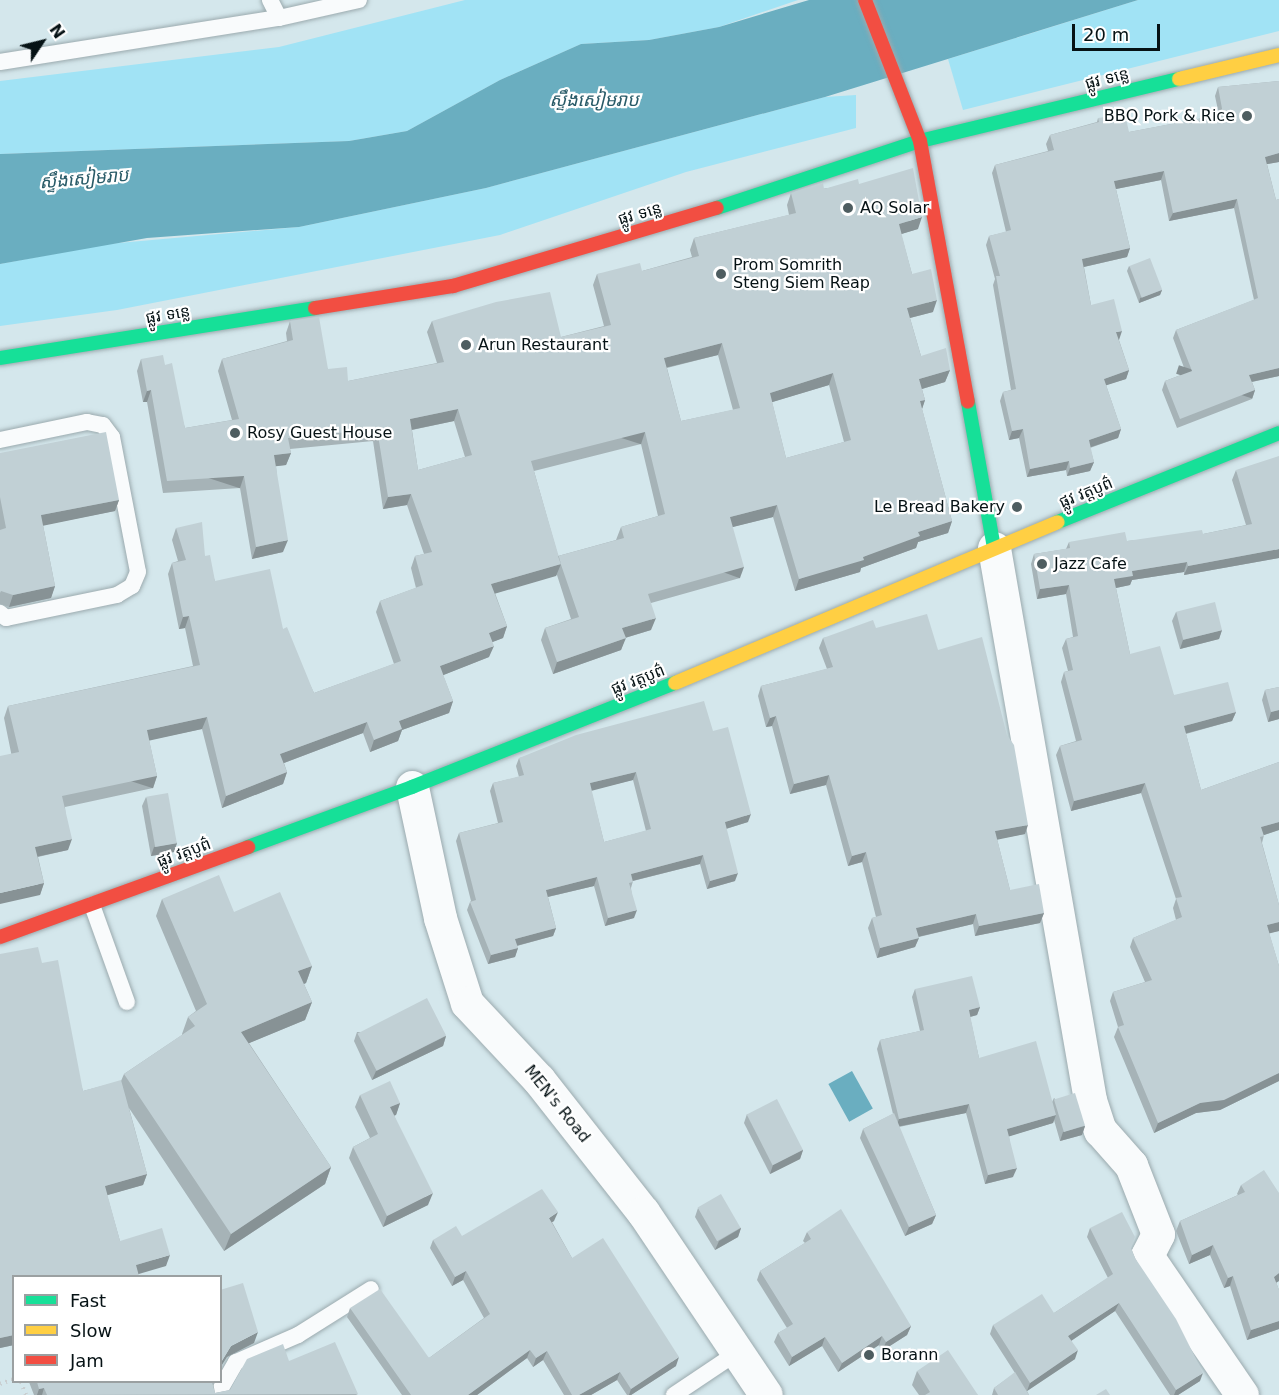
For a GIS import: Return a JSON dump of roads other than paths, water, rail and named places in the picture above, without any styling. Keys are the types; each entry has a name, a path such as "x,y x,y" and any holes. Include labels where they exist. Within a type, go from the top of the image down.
{"street":[{"path":"865,0 920,141 994,548 1090,1100 1100,1130 1131,1165 1158,1234 1147,1256 1242,1395"},
{"name":"ផ្លូវ ទន្លេ","path":"0,358 453,286 700,214 920,141 1279,55"},
{"name":"ផ្លូវ វត្តបូព៌","path":"0,937 412,787 711,669 994,548 1279,433"},
{"name":"MEN's Road","path":"412,787 440,918 467,1003 539,1080 643,1212 766,1395"}],"lane":[{"path":"270,0 279,18"},
{"path":"0,62 279,18 359,0"},
{"path":"0,440 87,422 103,426 112,437 138,572 132,586 117,595 6,618 0,614"},
{"path":"92,905 127,1002"},
{"path":"217,1395 236,1362 309,1329 371,1289"},
{"path":"674,1395 738,1352"}],"water":[{"name":"ស្ទឹងសៀមរាប","path":"809,0 1138,0 825,97 486,188 299,227 147,238 0,264 0,154 349,141 407,131 500,80 581,44 649,40 719,27"},
{"path":"852,1071 873,1109 849,1122 828,1084"}],"place":[{"name":"BBQ Pork & Rice","path":"1247,116"},
{"name":"AQ Solar","path":"848,208"},
{"name":"Prom Somrith Steng Siem Reap","path":"721,274"},
{"name":"Arun Restaurant","path":"466,345"},
{"name":"Rosy Guest House","path":"235,433"},
{"name":"Le Bread Bakery","path":"1017,507"},
{"name":"Jazz Cafe","path":"1042,564"},
{"name":"Borann","path":"869,1355"}]}
